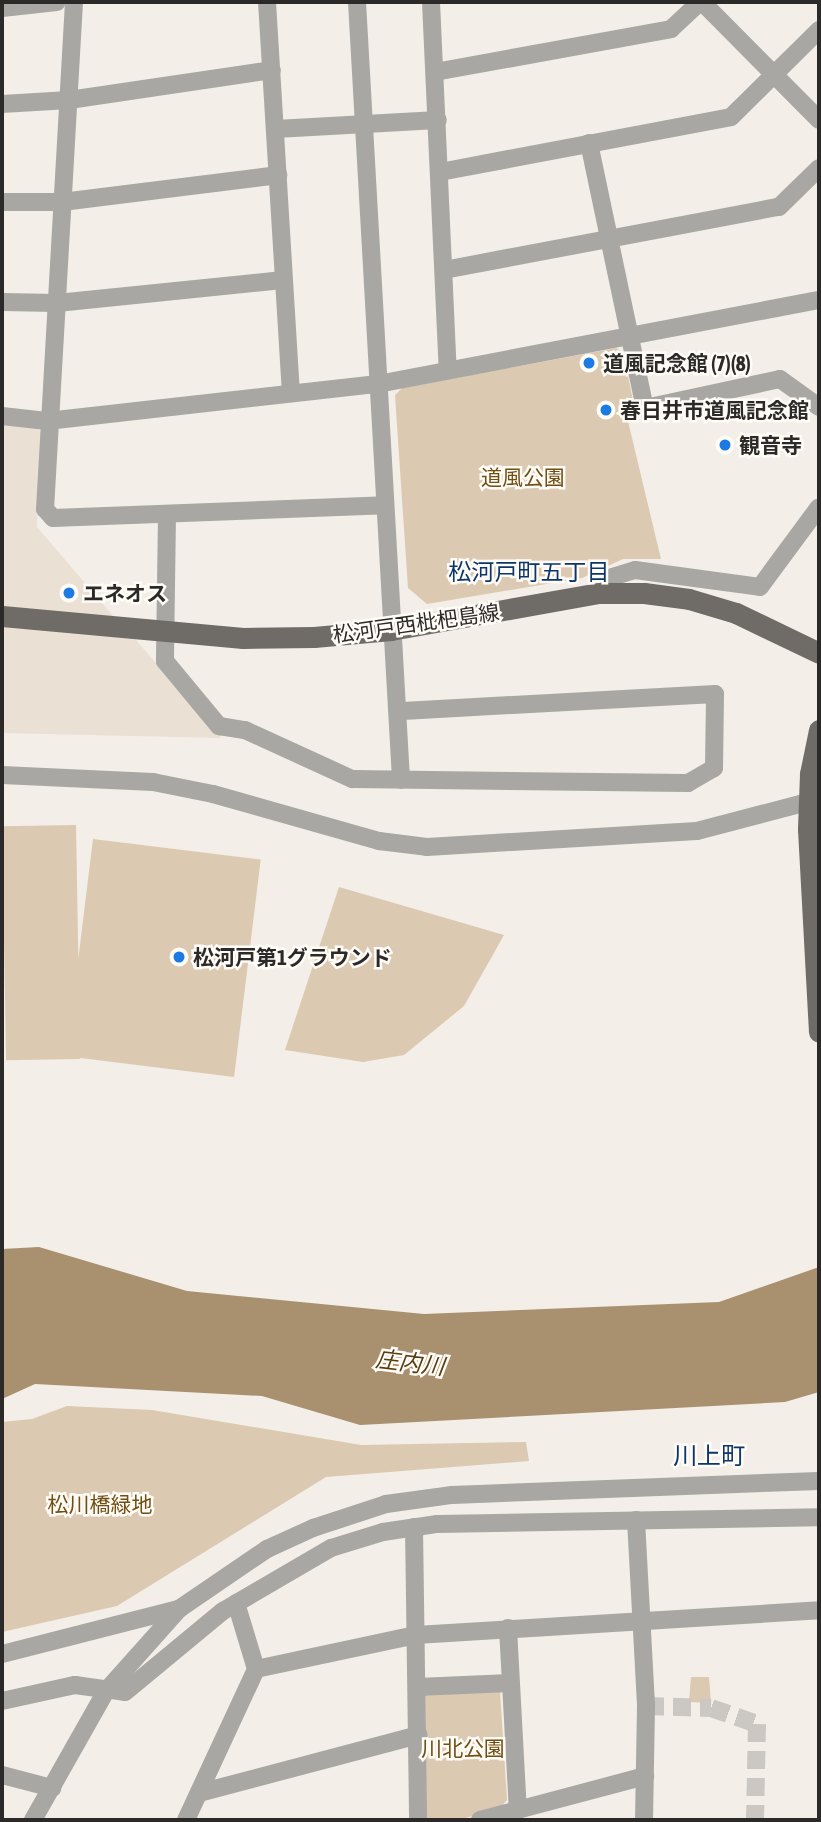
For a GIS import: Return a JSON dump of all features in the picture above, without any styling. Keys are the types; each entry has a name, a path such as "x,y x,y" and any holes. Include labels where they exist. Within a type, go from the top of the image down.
{"main road":[{"name":"松河戸西枇杷島線","path":"2,615 243,638 391,630 605,593 689,599 736,613 819,653"},
{"path":"819,730 814,800 808,830 819,1032"}],"street":[{"path":"2,8 57,2"},
{"path":"74,2 57,303 47,421 45,509 53,518 386,505"},
{"path":"267,2 290,393"},
{"path":"357,2 401,780"},
{"path":"431,2 448,371"},
{"path":"435,72 671,29 701,2 819,120"},
{"path":"440,172 731,117 819,30"},
{"path":"2,104 69,100 272,70"},
{"path":"276,129 438,120"},
{"path":"589,143 607,239 645,408 780,379 819,407"},
{"path":"444,270 779,207 819,168"},
{"path":"2,202 62,202 278,175"},
{"path":"2,302 57,303 283,280"},
{"path":"2,416 47,421 378,384 819,300"},
{"path":"605,593 612,577 635,570 760,587 819,507"},
{"path":"167,514 165,662 219,726 245,730 352,779 688,783 714,768 715,694 398,711"},
{"path":"2,775 153,782 249,803 379,841 427,847 697,831 814,800"},
{"path":"33,1820 106,1691 179,1609 267,1549 313,1528 386,1504 452,1495 819,1481"},
{"path":"2,1700 75,1685 106,1691 133,1687 186,1637 236,1603 331,1548 414,1527 819,1517"},
{"path":"635,1520 642,1621 644,1820"},
{"path":"414,1527 418,1820"},
{"path":"186,1820 256,1669 236,1603"},
{"path":"2,1654 179,1609"},
{"path":"256,1669 415,1635 819,1610"},
{"path":"508,1628 518,1810"},
{"path":"417,1687 511,1683"},
{"path":"199,1793 418,1735"},
{"path":"2,1775 52,1788"},
{"path":"480,1820 645,1776"}],"shaded area":[{"path":"2,424 37,427 41,432 37,527 114,617 113,637 135,639 221,738 2,733"}],"green space":[{"name":"道風公園","path":"616,348 623,352 635,410 626,413 661,559 623,559 582,578 427,604 408,588 395,395 402,388"},
{"path":"76,825 80,1059 6,1060 2,826"},
{"name":"松河戸第1グラウンド","path":"93,839 261,860 234,1077 66,1056"},
{"path":"339,887 504,935 464,1006 404,1055 363,1062 285,1050"},
{"name":"松川橋緑地","path":"67,1406 152,1410 361,1445 526,1442 529,1461 326,1477 117,1606 2,1632 2,1422 32,1419"},
{"path":"691,1677 709,1677 711,1703 689,1702"},
{"name":"川北公園","path":"420,1691 500,1691 507,1800 499,1809 458,1820 425,1820"}],"water":[{"name":"庄内川","path":"39,1247 187,1291 424,1314 719,1302 819,1267 819,1392 785,1402 360,1425 262,1396 35,1384 2,1399 2,1249"}],"tunnel":[{"path":"646,1706 711,1708 757,1724 755,1820"}],"place":[{"name":"道風記念館 (7)(8)","path":"589,363"},
{"name":"春日井市道風記念館","path":"606,410"},
{"name":"観音寺","path":"725,445"},
{"name":"エネオス","path":"69,593"},
{"name":"松河戸第1グラウンド","path":"179,957"}],"district":[{"name":"松河戸町五丁目","path":"529,572"},
{"name":"川上町","path":"709,1456"}]}
